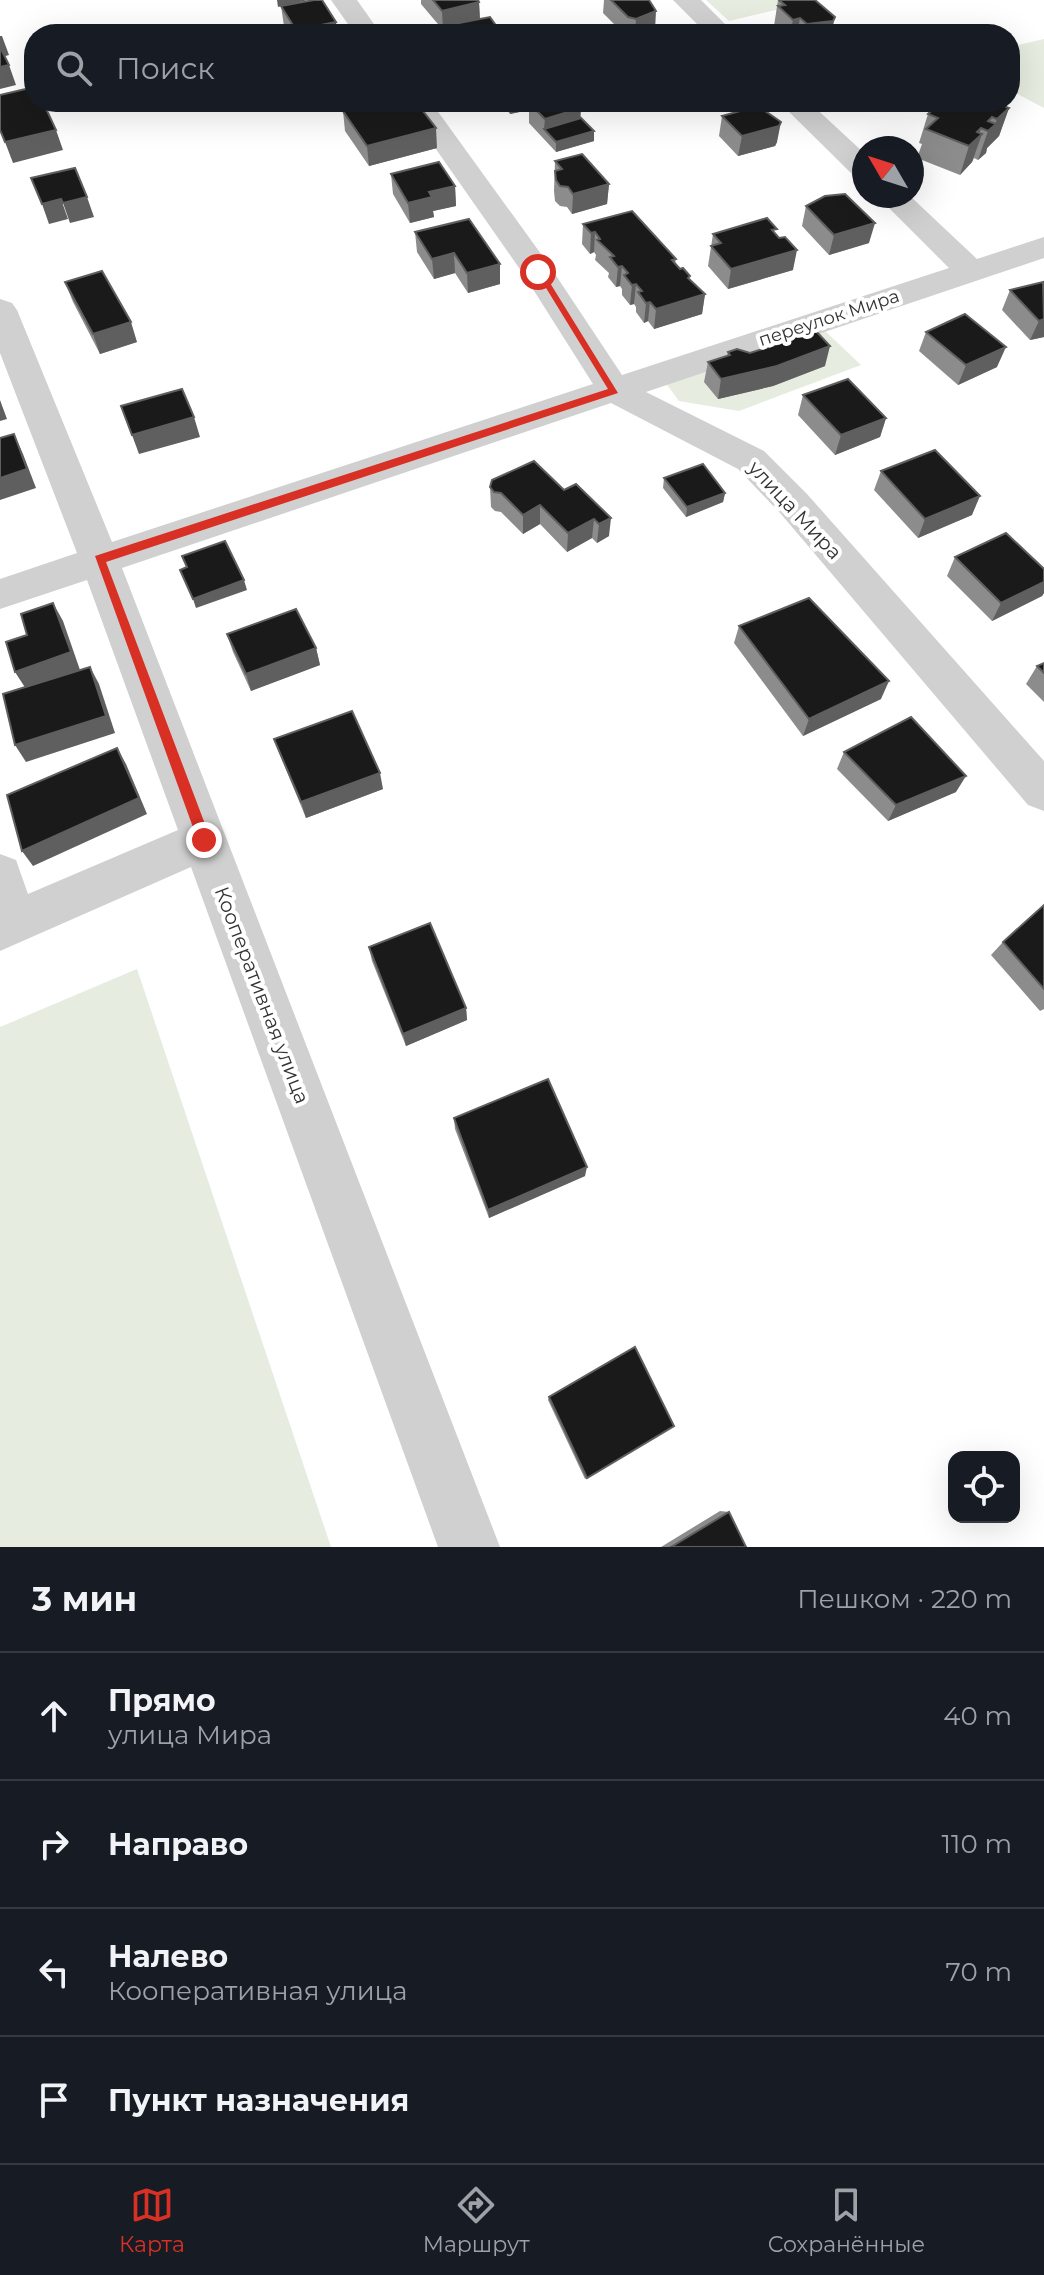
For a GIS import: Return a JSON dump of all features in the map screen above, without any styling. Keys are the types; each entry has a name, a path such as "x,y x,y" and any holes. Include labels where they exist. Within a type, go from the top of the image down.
{"street":[{"path":"344,0 361,24"},
{"path":"686,0 711,24"},
{"path":"424,112 538,272 614,390"},
{"path":"804,112 852,158"},
{"path":"905,208 971,271"},
{"name":"переулок Мира","path":"0,594 1044,247"},
{"name":"Кооперативная улица","path":"0,310 99,559 469,1547"},
{"name":"улица Мира","path":"614,390 751,460 794,504 1044,792"},
{"path":"0,875 6,926 204,840"}],"shaded area":[{"path":"706,0 817,0 729,21"},
{"path":"1044,39 1044,108 1020,95 1020,45"},
{"path":"823,329 861,365 739,411 679,401 662,378"},
{"path":"137,969 331,1547 0,1547 0,1027"}],"building":[{"path":"322,0 336,22 292,24 281,6"},
{"path":"433,0 478,0 479,2 442,11"},
{"path":"611,0 649,0 656,11 636,19 628,17"},
{"path":"779,0 815,0 835,17 833,21 807,24 800,18 793,20 778,6 785,5"},
{"path":"490,17 495,24 454,24"},
{"path":"0,47 9,65 0,67"},
{"path":"24,89 24,112 48,112 56,130 5,142 0,130 0,95"},
{"path":"344,112 424,112 436,128 367,146"},
{"path":"538,112 568,112 545,119"},
{"path":"736,112 767,112 781,122 779,126 742,136 722,116"},
{"path":"1005,112 997,119 992,117 988,121 996,124 988,131 981,128 977,132 982,134 969,146 926,129 938,118 928,114"},
{"path":"581,118 594,131 556,142 544,129"},
{"path":"582,154 609,184 573,194 556,180 555,171 562,169 555,161"},
{"path":"439,162 455,186 429,192 432,197 408,203 391,174"},
{"path":"75,168 87,197 42,204 31,178"},
{"path":"845,194 852,201 852,208 859,208 875,223 834,235 806,206 825,196"},
{"path":"632,211 705,294 656,309 650,302 646,303 638,292 642,291 624,275 628,273 622,266 618,267 610,257 614,256 597,240 600,239 595,232 591,233 583,224"},
{"path":"767,218 777,229 772,230 779,238 785,237 797,250 731,269 711,246 721,243 713,234"},
{"path":"469,219 500,264 467,273 454,253 432,259 415,232"},
{"path":"102,271 131,322 93,334 65,282"},
{"path":"1043,282 1044,319 1039,321 1010,290"},
{"path":"965,314 1006,347 966,365 926,332"},
{"path":"815,330 830,346 777,366 721,379 708,362 730,355 728,352 737,349 750,353 778,344 776,342 784,339 780,336"},
{"path":"848,379 886,418 841,435 803,395"},
{"path":"182,389 194,417 132,435 121,406"},
{"path":"14,434 27,469 0,478 0,438"},
{"path":"935,450 980,496 925,519 881,471"},
{"path":"534,461 564,490 576,484 611,518 599,524 594,519 568,533 540,505 523,515 501,493 494,492 490,487 492,480"},
{"path":"703,464 725,493 687,507 664,478"},
{"path":"1006,533 1044,569 1044,582 1001,603 955,557"},
{"path":"225,541 244,580 193,599 180,570 187,567 182,556"},
{"path":"809,598 889,681 809,719 739,626"},
{"path":"53,603 71,652 15,672 6,642 27,635 21,614"},
{"path":"296,609 316,648 246,674 227,634"},
{"path":"90,667 106,716 15,745 3,694"},
{"path":"352,711 380,773 301,802 274,739"},
{"path":"911,717 966,776 896,805 844,752"},
{"path":"117,748 139,798 22,851 7,795"},
{"path":"1044,905 1044,989 1003,942"},
{"path":"430,923 466,1008 403,1034 369,947"},
{"path":"548,1079 587,1167 488,1210 454,1118"},
{"path":"635,1347 674,1426 587,1478 549,1397"},
{"path":"729,1512 746,1547 671,1547"}],"route":[{"path":"204,840 99,559 614,390 538,272"}]}
